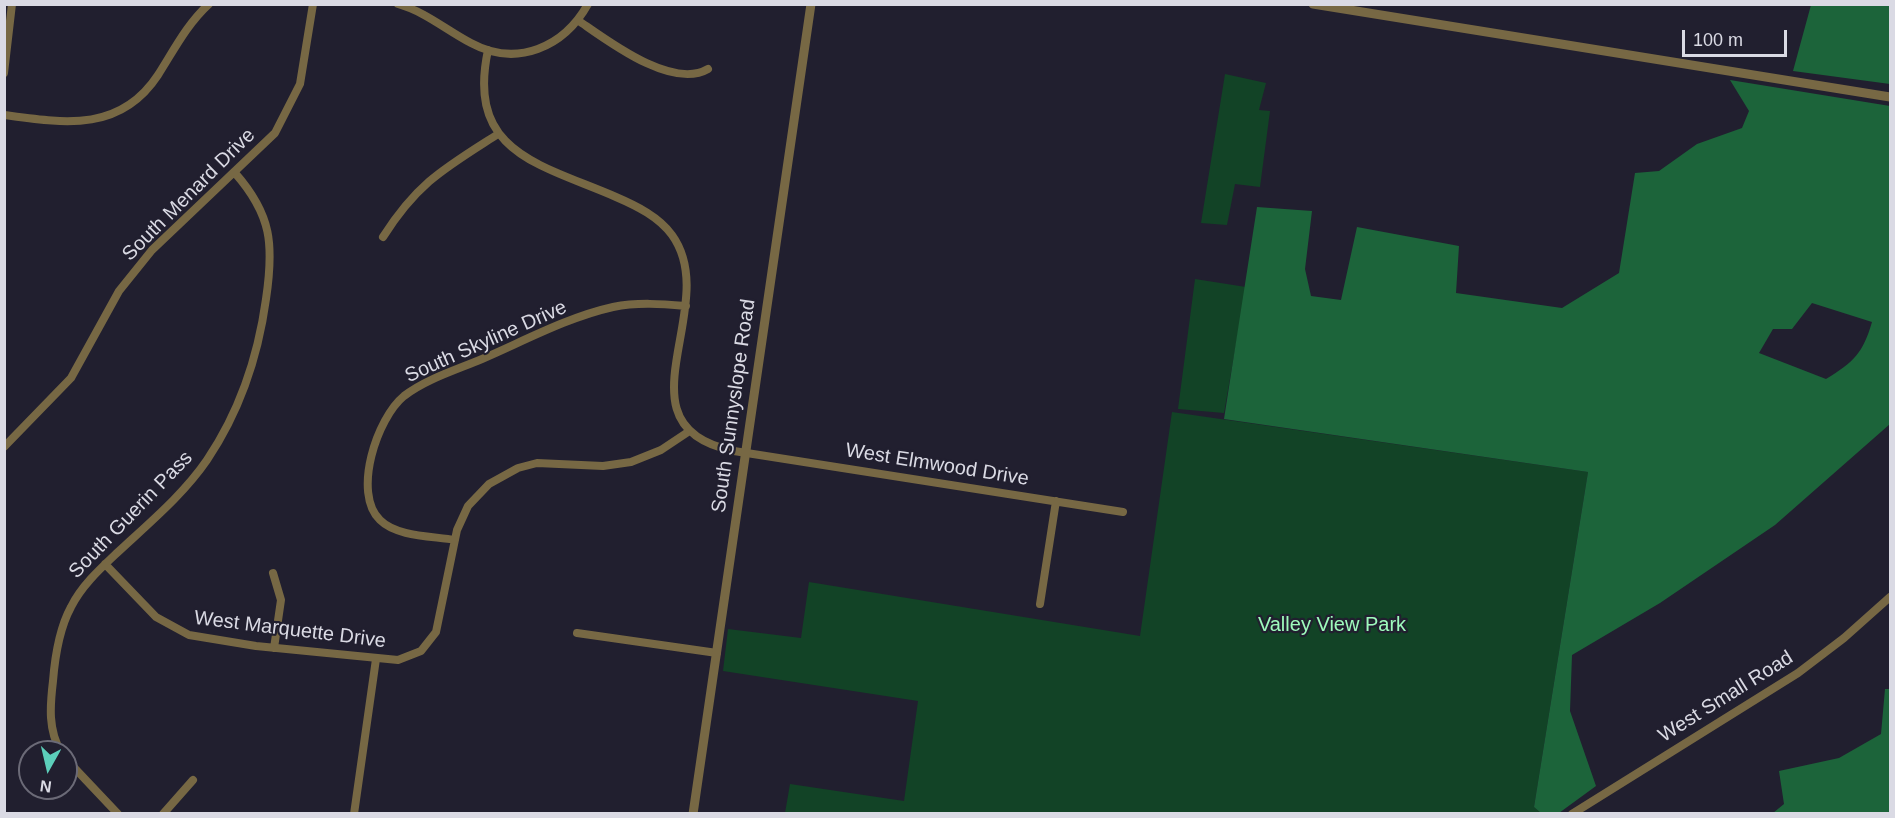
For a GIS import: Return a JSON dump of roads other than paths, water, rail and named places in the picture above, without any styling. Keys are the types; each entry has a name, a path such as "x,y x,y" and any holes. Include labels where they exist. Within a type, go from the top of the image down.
{"street":[{"path":"4,73 12,4"},
{"path":"4,115 72,123 99,119 123,108 152,84 185,32 209,4"},
{"name":"South Menard Drive","path":"6,441 71,378 119,291 152,250 270,138 292,104 304,70 313,4"},
{"path":"398,4 421,12 472,44 488,50 514,54 545,48 563,36 579,21 588,4"},
{"name":"South Sunnyslope Road","path":"693,813 810,4"},
{"path":"1313,4 1890,97"},
{"path":"579,21 632,56 656,66 686,75 708,69"},
{"path":"488,50 483,76 484,100 498,134 510,147 530,159 630,203 658,220 673,236 684,259 687,281 686,306 673,396 678,415 688,432"},
{"path":"383,237 422,186 449,164 498,134"},
{"name":"South Guerin Pass","path":"56,740 51,730 50,717 60,638 64,622 79,593 198,472 232,416 255,361 270,272 270,235 259,204 235,173"},
{"name":"South Skyline Drive","path":"455,540 389,527 374,512 369,498 369,483 375,444 382,423 401,399 428,382 583,316 634,304 686,306"},
{"name":"West Elmwood Drive","path":"688,432 706,444 745,453 1123,512"},
{"name":"West Marquette Drive","path":"105,564 156,617 179,632 202,638 274,648 376,659 398,660 412,657 431,641 441,618 455,540 462,518 476,496 503,475 537,464 603,466 631,462 661,450 688,432"},
{"path":"1040,604 1056,501"},
{"path":"273,573 281,600 274,648"},
{"name":"West Small Road","path":"1572,813 1798,673 1844,638 1890,597"},
{"path":"577,633 717,653"},
{"path":"354,813 376,659"},
{"path":"78,771 118,813"},
{"path":"163,813 193,780"}],"park label":[{"name":"Valley View Park","path":"1332,625"}]}
